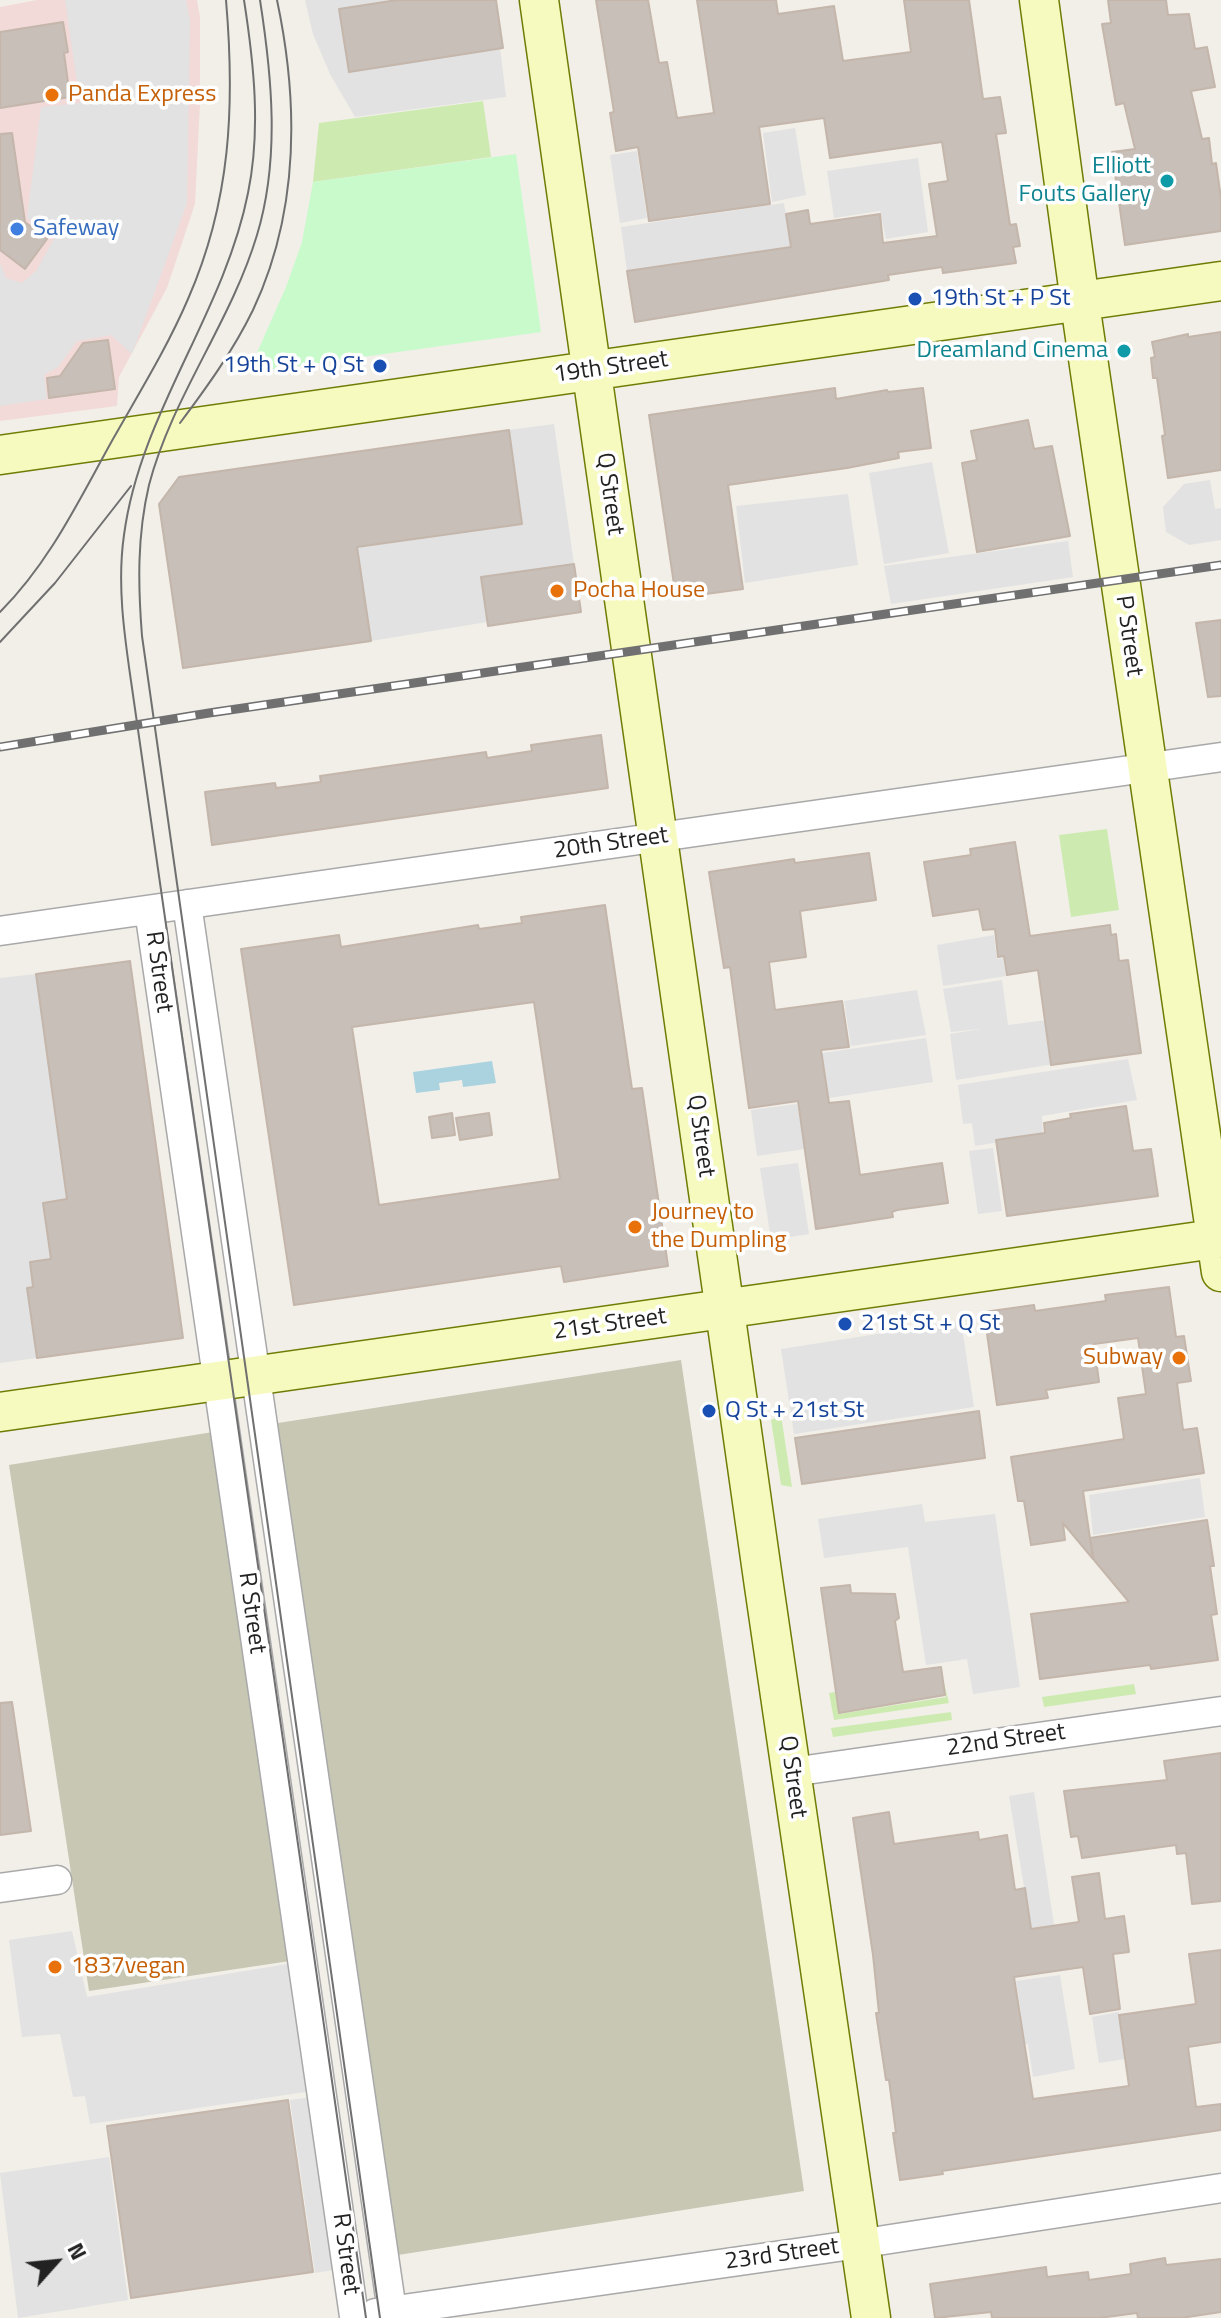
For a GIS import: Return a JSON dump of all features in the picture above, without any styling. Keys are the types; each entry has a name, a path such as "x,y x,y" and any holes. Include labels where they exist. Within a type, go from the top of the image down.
{"main road":[{"name":"Q Street","path":"539,0 724,1309 871,2318"},
{"name":"P Street","path":"1039,0 1147,767 1219,1249"},
{"name":"19th Street","path":"0,455 1221,281"},
{"name":"21st Street","path":"0,1412 724,1309 1219,1249"}],"street":[{"name":"20th Street","path":"0,931 1221,757"},
{"name":"R Street","path":"187,904 392,2311"},
{"name":"R Street","path":"149,910 348,2317"},
{"name":"22nd Street","path":"792,1772 1221,1711"},
{"path":"0,1888 57,1880"},
{"name":"23rd Street","path":"348,2317 860,2244 1221,2188"}],"shaded area":[{"path":"37,0 197,0 200,17 200,104 195,204 167,288 119,377 117,406 0,421 0,7"},
{"path":"65,0 186,0 190,20 187,203 132,354 111,335 77,341 58,367 44,375 47,399 0,406 0,263 6,278 22,283 36,271 55,237 27,218 41,107 80,103"},
{"path":"305,0 397,0 339,9 349,71 500,48 506,97 355,117 330,74 313,34"},
{"path":"795,128 806,195 772,202 763,133"},
{"path":"637,151 647,218 620,223 610,155"},
{"path":"918,158 928,232 886,239 880,211 834,218 827,171"},
{"path":"784,203 791,247 627,271 621,227"},
{"path":"554,424 574,564 481,577 487,622 371,641 357,548 522,524 509,430"},
{"path":"932,462 949,553 884,564 869,473"},
{"path":"1210,480 1215,509 1221,508 1221,540 1189,545 1166,532 1163,507 1184,484"},
{"path":"848,494 858,565 745,583 736,506"},
{"path":"1068,541 1073,577 891,604 884,566"},
{"path":"994,935 997,959 1003,958 1006,976 943,986 937,945"},
{"path":"36,974 67,1199 43,1203 51,1259 30,1262 33,1287 27,1289 37,1358 0,1363 0,978"},
{"path":"1002,980 1008,1025 1047,1020 1054,1064 956,1080 950,1034 981,1029 951,1032 943,989"},
{"path":"917,990 926,1035 851,1046 844,1001"},
{"path":"926,1038 933,1082 829,1098 822,1053"},
{"path":"1128,1059 1137,1100 1042,1116 1043,1135 975,1146 972,1123 963,1124 958,1085"},
{"path":"797,1104 805,1149 757,1156 751,1110"},
{"path":"993,1148 1002,1211 978,1214 969,1151"},
{"path":"798,1163 809,1234 771,1240 760,1168"},
{"path":"961,1321 974,1407 794,1434 781,1349"},
{"path":"681,1360 804,2191 379,2258 259,1426"},
{"path":"213,1432 290,1961 89,1991 9,1465"},
{"path":"1200,1478 1205,1517 1093,1535 1089,1495"},
{"path":"922,1504 925,1522 995,1514 1020,1687 973,1694 967,1659 926,1665 908,1547 824,1558 818,1519"},
{"path":"1034,1792 1054,1925 1031,1929 1009,1796"},
{"path":"72,1931 87,1997 293,1963 319,2090 90,2124 85,2096 73,2097 60,2034 22,2037 9,1940"},
{"path":"1060,1975 1075,2069 1033,2077 1028,2044 1005,2046 1000,2017 1021,2014 1016,1981"},
{"path":"1119,2012 1125,2059 1099,2063 1092,2017"},
{"path":"319,2096 346,2268 315,2273 290,2100"},
{"path":"109,2157 128,2300 18,2318 0,2173"}],"green space":[{"path":"483,101 491,157 313,182 319,123"},
{"path":"516,154 541,332 248,373 302,242 313,182"},
{"path":"1107,829 1119,910 1071,917 1059,835"},
{"path":"781,1415 792,1487 781,1485 771,1420"},
{"path":"943,1679 949,1703 834,1720 829,1693 835,1692 839,1714 946,1697"},
{"path":"1134,1684 1136,1694 1044,1707 1042,1697"},
{"path":"951,1712 952,1720 833,1737 831,1728"}],"water":[{"path":"492,1061 496,1083 463,1087 462,1080 439,1083 440,1090 416,1093 413,1072"}],"building":[{"path":"397,0 496,0 503,48 349,72 339,9"},
{"path":"596,0 648,0 659,63 667,62 677,118 714,113 697,0 776,0 778,14 834,6 843,61 911,52 904,0 969,0 983,99 1000,97 1006,133 996,134 1010,225 1016,224 1020,246 1013,247 1016,263 943,273 942,267 888,275 889,280 635,322 627,271 791,247 786,214 808,210 810,224 880,214 883,243 937,236 929,184 948,181 942,142 830,158 824,118 759,127 770,204 649,221 638,147 616,151 610,113 614,112"},
{"path":"1108,0 1166,0 1168,15 1189,14 1195,49 1207,47 1215,87 1191,91 1202,139 1209,138 1212,164 1216,163 1221,198 1221,231 1125,245 1112,152 1135,149 1124,103 1116,105 1102,24 1111,23"},
{"path":"63,22 70,97 0,108 0,32"},
{"path":"12,133 25,222 47,239 25,269 0,250 0,134"},
{"path":"1221,332 1221,470 1168,478 1157,378 1153,378 1151,358 1155,357 1152,342 1188,334 1188,337"},
{"path":"108,340 115,389 49,398 47,378 60,376 83,343"},
{"path":"835,388 836,399 887,390 923,388 931,448 898,452 899,458 847,468 728,485 743,589 676,598 649,415"},
{"path":"1028,420 1034,449 1052,446 1070,536 977,552 962,463 977,460 971,431"},
{"path":"509,430 522,524 357,547 371,641 183,668 159,504 179,477"},
{"path":"574,564 581,612 488,626 481,577"},
{"path":"1221,620 1221,696 1208,697 1196,623"},
{"path":"601,735 608,788 212,845 205,792 275,783 276,788 321,782 320,776 486,752 487,758 532,751 531,745"},
{"path":"1015,842 1030,936 1110,925 1111,935 1116,934 1119,961 1128,960 1141,1053 1051,1065 1038,970 1007,975 1004,956 998,957 995,929 983,930 979,909 933,916 924,862 971,855 970,849"},
{"path":"869,853 876,900 800,911 806,957 769,962 775,1010 842,1001 849,1047 821,1050 829,1103 849,1101 860,1175 942,1163 948,1203 897,1210 892,1212 893,1217 816,1229 798,1101 749,1108 730,967 724,968 709,872 794,859 795,863"},
{"path":"605,905 632,1089 642,1088 668,1266 564,1282 561,1266 294,1305 241,949 339,935 341,947 478,925 479,929 522,923 521,917","holes":["534,1002 560,1179 379,1205 352,1027"]},
{"path":"130,961 183,1338 37,1358 27,1288 33,1287 30,1262 51,1259 43,1203 67,1199 36,974"},
{"path":"1126,1106 1133,1151 1151,1149 1158,1196 1007,1216 996,1140 1045,1133 1044,1123 1071,1118 1070,1114"},
{"path":"452,1113 455,1135 432,1138 429,1117"},
{"path":"489,1113 492,1135 460,1140 456,1118"},
{"path":"1169,1287 1176,1337 1184,1336 1191,1381 1177,1383 1183,1430 1197,1428 1204,1473 1083,1491 1093,1559 1063,1523 1065,1540 1031,1545 1024,1501 1018,1501 1011,1457 1124,1439 1118,1398 1146,1394 1138,1338 1094,1344 1099,1382 1046,1390 1048,1398 997,1405 984,1312 1034,1305 1035,1311 1106,1301 1105,1295"},
{"path":"979,1411 985,1458 802,1484 795,1438"},
{"path":"1207,1520 1217,1614 1211,1615 1218,1660 1040,1679 1031,1614 1129,1602 1094,1560 1090,1538"},
{"path":"850,1585 851,1593 895,1594 899,1618 895,1621 903,1672 941,1667 945,1695 839,1713 821,1588"},
{"path":"12,1702 31,1831 0,1835 0,1703"},
{"path":"1221,1753 1221,1901 1192,1904 1186,1853 1177,1854 1176,1845 1082,1858 1078,1836 1071,1837 1064,1791 1167,1780 1164,1761"},
{"path":"889,1812 894,1844 978,1832 979,1840 1007,1835 1015,1890 1025,1888 1031,1929 1079,1922 1072,1877 1099,1873 1105,1919 1124,1916 1129,1952 1113,1954 1120,2009 1090,2014 1083,1967 1014,1977 1033,2099 1129,2086 1119,2015 1196,2004 1189,1954 1221,1950 1221,2042 1188,2047 1196,2107 1221,2104 1221,2130 942,2171 943,2174 900,2180 853,1818"},
{"path":"288,2100 313,2272 131,2298 107,2126"},
{"path":"1165,2258 1166,2265 1221,2259 1221,2312 1181,2318 1138,2318 1137,2313 1099,2318 992,2318 991,2312 935,2318 930,2284 1046,2267 1047,2277 1088,2272 1089,2280 1131,2274 1130,2264"}],"tram line":[{"path":"0,612 34,572 75,507 171,335 202,262 213,226 226,152 230,77 226,0"},
{"path":"244,0 255,97 254,145 248,193 221,280 164,405 133,490 122,553 122,608 366,2318"},
{"path":"260,0 272,118 264,206 246,267 159,453 145,504 139,579 142,636 380,2318"},
{"path":"180,423 219,368 253,310 279,235 287,196 291,118 289,79 277,0"},
{"path":"0,642 55,583 131,486"}],"railway":[{"path":"0,747 209,713 1221,565"}],"place":[{"name":"Panda Express","path":"52,95"},
{"name":"Elliott Fouts Gallery","path":"1167,181"},
{"name":"Safeway","path":"17,229"},
{"name":"19th St + P St","path":"915,299"},
{"name":"Dreamland Cinema","path":"1124,351"},
{"name":"19th St + Q St","path":"380,366"},
{"name":"Pocha House","path":"557,591"},
{"name":"Journey to the Dumpling","path":"635,1227"},
{"name":"21st St + Q St","path":"845,1324"},
{"name":"Subway","path":"1179,1358"},
{"name":"Q St + 21st St","path":"709,1411"},
{"name":"1837vegan","path":"55,1967"}]}
